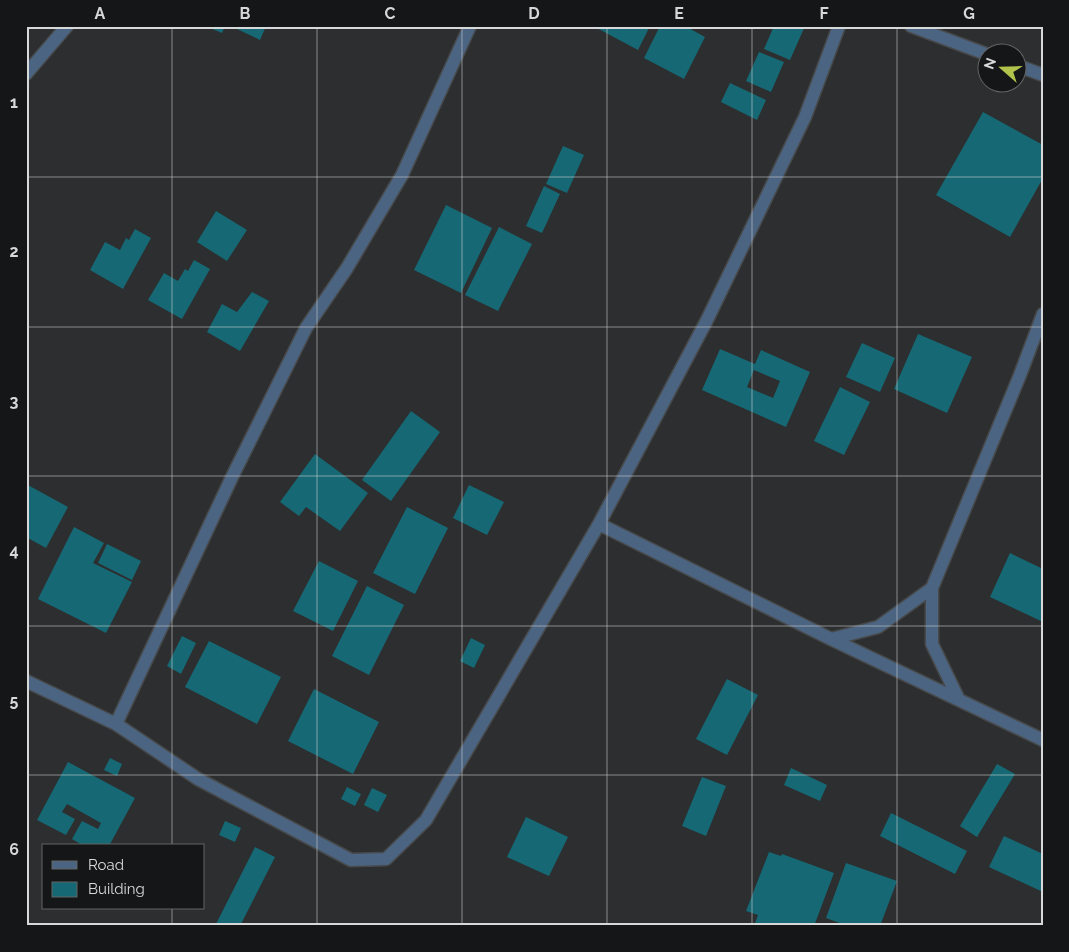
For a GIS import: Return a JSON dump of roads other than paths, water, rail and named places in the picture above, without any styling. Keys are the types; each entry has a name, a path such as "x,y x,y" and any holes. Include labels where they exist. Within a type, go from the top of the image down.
{"street":[{"path":"26,74 67,26"},
{"path":"116,724 232,477 306,328 347,268 402,175 470,26"},
{"path":"26,680 116,724 198,779 350,860 386,859 426,820 599,524 707,320 805,117 839,26"},
{"path":"910,26 976,50"},
{"path":"1026,69 1043,75"},
{"path":"959,700 932,644 932,588 1020,375 1043,314"},
{"path":"599,524 831,639 1043,740"},
{"path":"831,639 878,627 932,588"}]}
